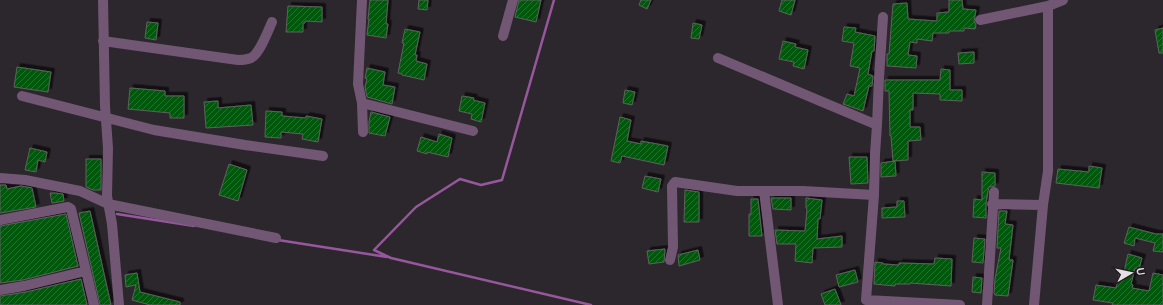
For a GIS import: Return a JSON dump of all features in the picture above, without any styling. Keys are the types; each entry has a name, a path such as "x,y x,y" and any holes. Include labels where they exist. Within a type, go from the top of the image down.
{"street":[{"path":"103,0 103,41 108,148 107,196 112,224 119,305"},
{"path":"362,0 358,84 362,103 363,132"},
{"path":"503,36 513,0"},
{"path":"980,20 1048,6 1063,0"},
{"path":"1034,305 1043,205 1048,171 1048,6"},
{"path":"883,17 878,78 878,125 874,154 874,195 866,302 960,305"},
{"path":"103,41 238,60 252,57 258,50 272,22"},
{"path":"718,58 878,125"},
{"path":"22,96 106,119 154,130 324,156"},
{"path":"362,103 473,131"},
{"path":"0,178 25,180 80,191 108,204 276,238"},
{"path":"670,260 673,247 673,183 675,182 737,190 802,191 874,195"},
{"path":"764,191 778,305"},
{"path":"987,305 992,204 994,192"},
{"path":"992,204 1043,205"},
{"path":"0,220 68,207 71,208 94,305"},
{"path":"0,290 86,272"}],"building":[{"path":"370,0 388,0 386,24 388,24 386,38 367,35"},
{"path":"419,0 428,0 427,10 418,9"},
{"path":"519,0 541,0 536,22 515,17"},
{"path":"641,0 651,0 647,9 639,5"},
{"path":"782,0 795,0 791,15 779,11"},
{"path":"949,0 962,0 963,9 976,10 974,21 976,25 975,29 964,28 964,31 933,33 932,41 917,39 917,43 910,42 908,55 917,56 916,68 887,66 893,4 907,3 908,19 937,21 937,13 949,12"},
{"path":"288,6 322,7 322,22 305,21 305,23 303,23 303,32 286,32"},
{"path":"147,22 158,23 156,40 145,38"},
{"path":"693,23 702,25 699,39 691,38"},
{"path":"844,27 856,28 855,32 875,36 874,51 872,51 868,74 873,76 872,86 869,86 863,111 843,104 847,94 854,96 860,68 850,66 854,43 842,41"},
{"path":"1163,28 1163,53 1159,53 1155,30"},
{"path":"405,29 420,32 415,55 417,55 416,61 427,64 424,80 398,73 404,43 402,43"},
{"path":"783,41 796,44 795,47 808,50 804,69 793,66 794,62 779,59"},
{"path":"974,52 974,63 959,64 958,53"},
{"path":"17,67 51,72 48,92 14,87"},
{"path":"367,68 385,72 383,85 395,87 392,104 367,97 365,87 367,79 365,78"},
{"path":"941,69 950,70 950,90 962,90 962,101 940,100 940,94 913,93 913,110 910,110 910,127 920,127 921,140 908,141 908,160 893,161 890,136 889,91 885,91 885,80 940,80"},
{"path":"130,88 165,91 165,96 184,96 184,118 170,118 170,113 128,109"},
{"path":"625,90 635,92 632,105 623,103"},
{"path":"462,96 474,98 473,100 485,103 481,122 471,119 472,114 459,111"},
{"path":"218,101 218,108 251,105 253,125 206,128 204,102"},
{"path":"266,111 282,112 282,116 306,118 306,116 322,119 318,142 302,139 303,134 281,132 281,138 265,137"},
{"path":"371,112 390,117 385,136 369,133"},
{"path":"620,117 631,120 627,141 641,144 641,141 668,146 664,165 622,156 620,163 611,161"},
{"path":"439,134 452,138 448,157 417,151 421,137 437,142"},
{"path":"30,148 47,152 45,162 38,160 36,172 25,170"},
{"path":"849,157 867,157 868,183 851,184"},
{"path":"86,159 101,159 101,190 93,190 86,187"},
{"path":"895,161 896,176 881,177 881,163"},
{"path":"229,164 247,170 238,201 219,195"},
{"path":"1089,166 1102,168 1099,188 1056,183 1058,169 1089,172"},
{"path":"982,172 995,173 995,186 989,187 988,191 986,218 973,217 974,199 982,200"},
{"path":"645,176 661,179 658,192 642,188"},
{"path":"0,185 6,185 7,189 21,186 32,188 36,207 0,213"},
{"path":"685,190 699,192 699,222 684,222"},
{"path":"50,193 63,194 64,201 52,203"},
{"path":"771,198 791,198 791,210 773,209"},
{"path":"806,198 822,200 820,219 818,219 817,239 842,236 842,247 813,248 812,263 795,261 796,244 777,244 775,230 805,231 807,209"},
{"path":"751,199 758,199 762,236 749,236"},
{"path":"897,201 904,201 905,217 882,218 882,208 897,207"},
{"path":"90,211 111,305 100,305 79,213"},
{"path":"999,211 1007,211 1005,224 1013,225 1009,260 1013,260 1008,296 995,295 994,293 1001,248 997,248"},
{"path":"66,214 78,266 23,280 0,283 0,226"},
{"path":"1129,227 1156,234 1163,234 1163,252 1153,251 1155,243 1135,238 1134,246 1124,243"},
{"path":"974,238 985,239 983,263 972,262"},
{"path":"665,249 664,262 649,264 647,251"},
{"path":"698,250 700,260 679,266 678,255"},
{"path":"1128,254 1142,258 1139,269 1135,268 1131,284 1133,285 1132,288 1149,291 1153,273 1163,275 1163,305 1112,305 1113,303 1093,300 1096,285 1116,288 1120,271 1124,272"},
{"path":"935,258 952,259 951,286 910,283 895,284 895,286 874,284 875,262 899,265 899,263 934,264"},
{"path":"855,270 858,282 839,287 836,275"},
{"path":"137,273 140,292 180,302 180,305 150,305 132,300 136,285 126,287 125,275"},
{"path":"973,277 982,278 981,293 972,292"},
{"path":"81,279 87,305 0,305 0,296 26,292"},
{"path":"835,289 841,305 825,305 821,294"}],"waterway":[{"path":"554,0 502,180 481,185 460,179 416,207 374,250 391,258 591,305"},
{"path":"117,214 194,226"},
{"path":"278,240 387,257"}]}
